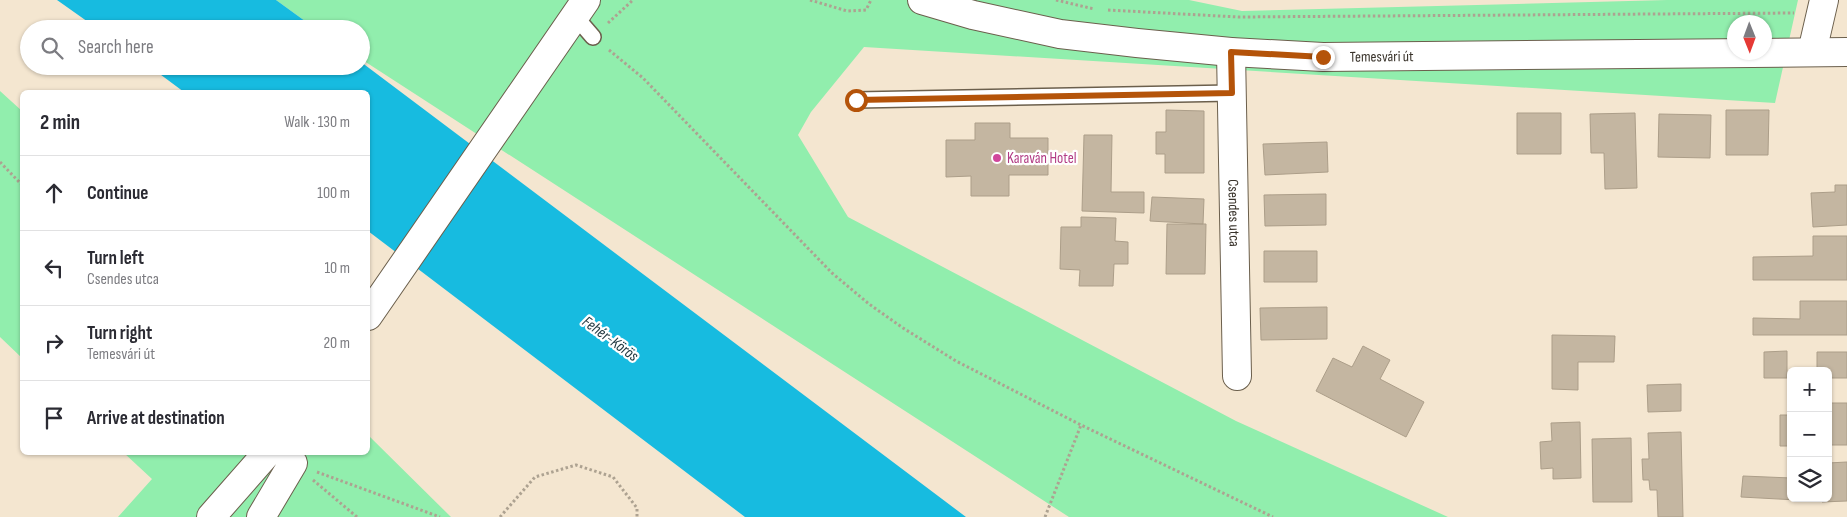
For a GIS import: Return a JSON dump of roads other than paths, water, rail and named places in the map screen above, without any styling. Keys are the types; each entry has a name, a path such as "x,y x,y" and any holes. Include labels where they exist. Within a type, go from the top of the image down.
{"street":[{"name":"Temesvári út","path":"922,0 973,15 1060,34 1231,52 1323,57 1847,52"},
{"path":"1812,52 1823,6"},
{"path":"370,313 580,8"},
{"name":"Csendes utca","path":"1231,52 1237,376"},
{"path":"211,517 265,455"},
{"path":"261,517 288,458"}],"lane":[{"path":"580,8 592,37"},
{"path":"856,100 1232,93"}],"water":[{"path":"57,0 276,0 304,20 85,20"},
{"name":"Fehér-Körös","path":"370,69 966,517 745,517 370,233 370,90 181,90 161,75 370,75"}],"place":[{"name":"Karaván Hotel","path":"997,158"}]}
